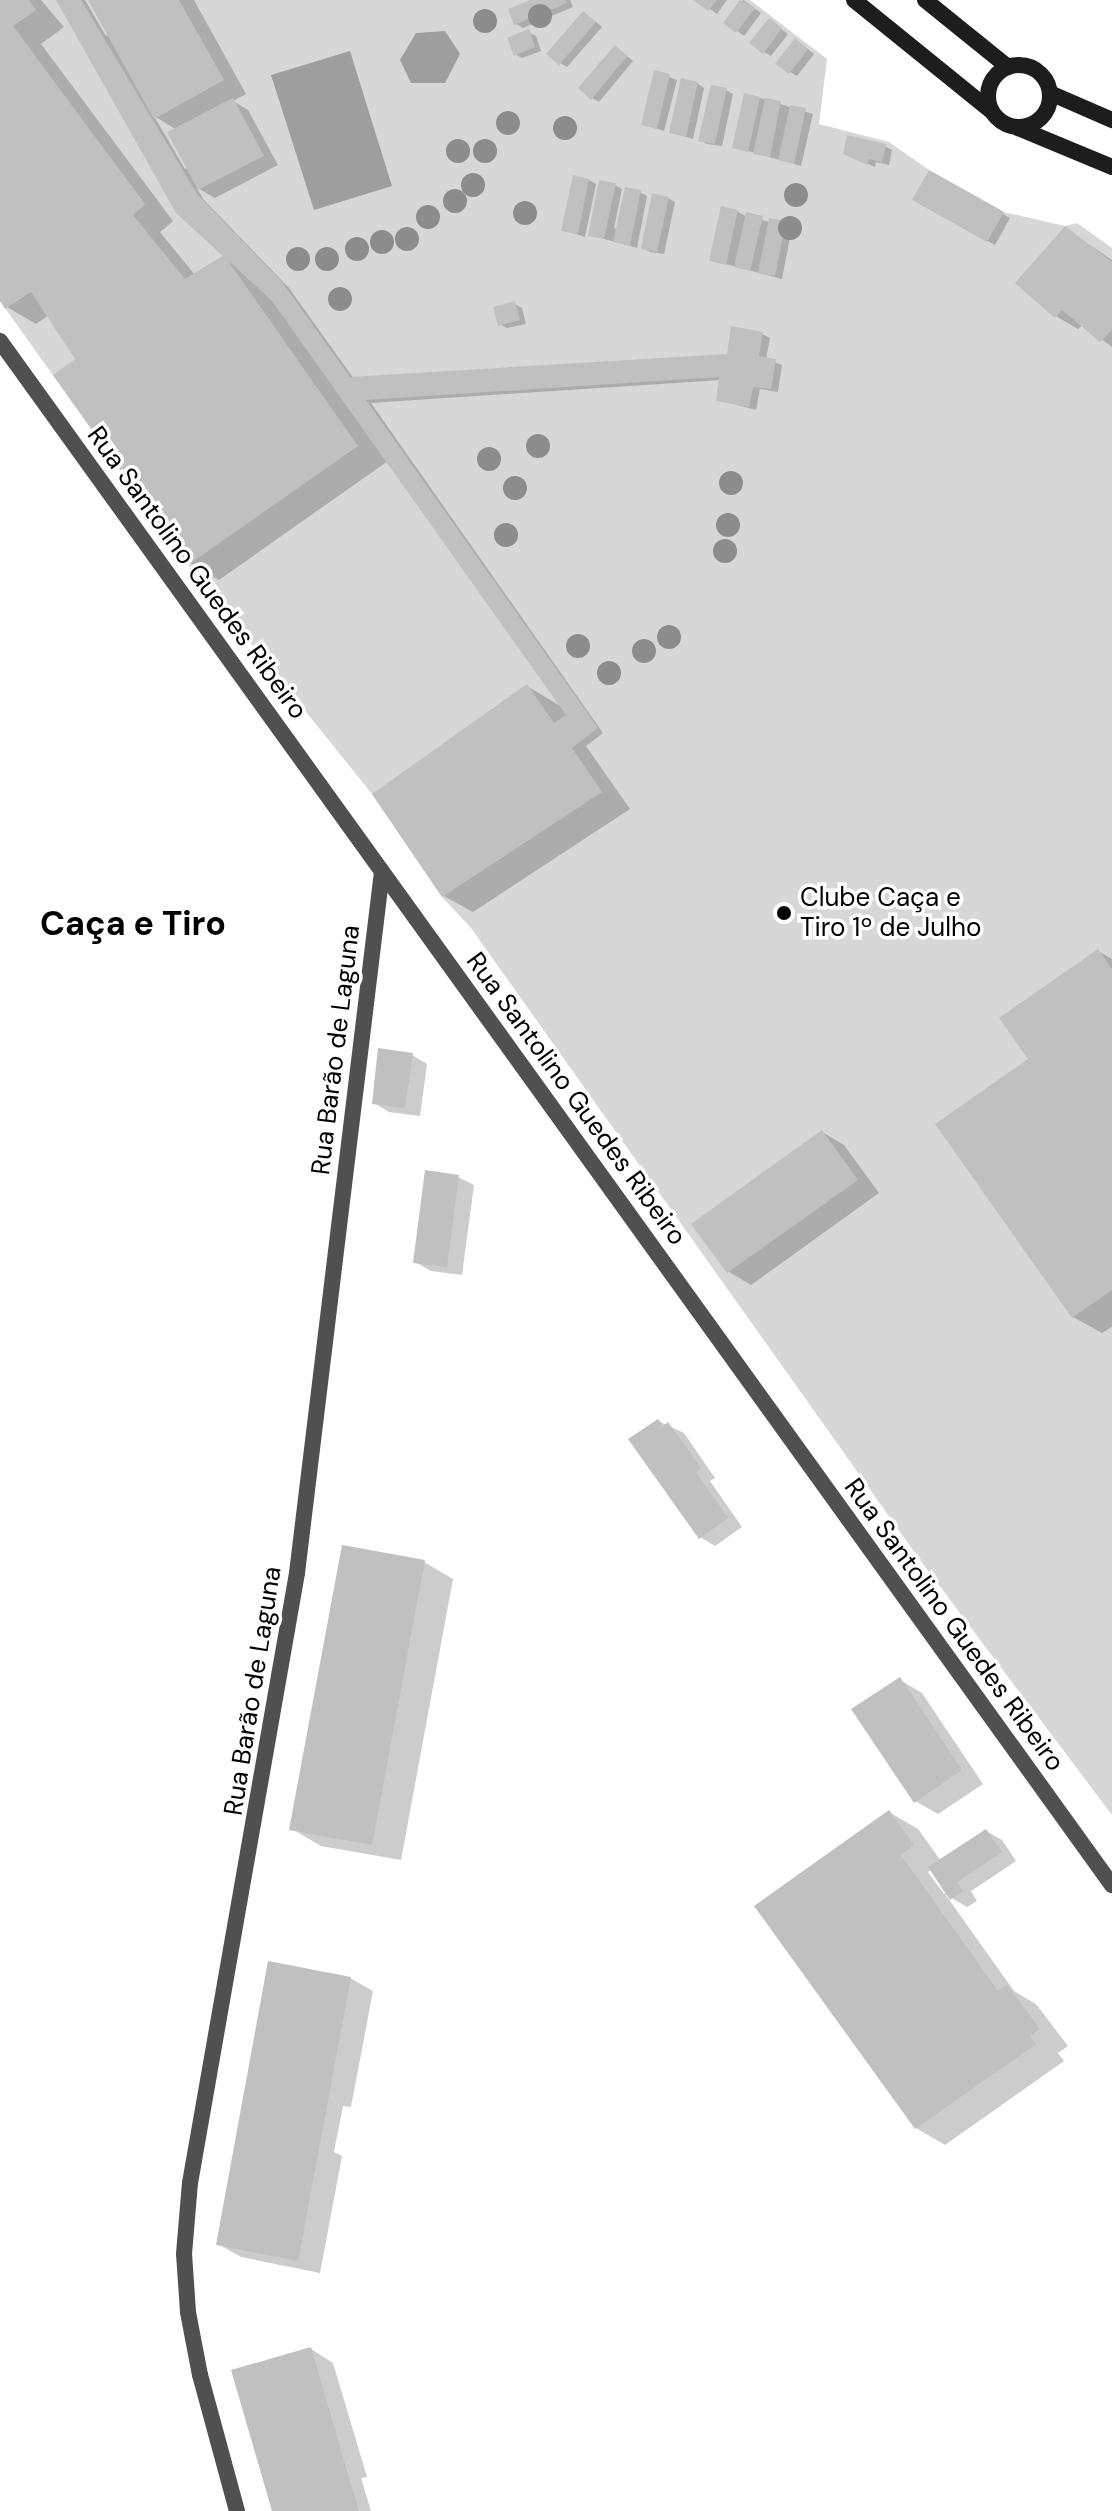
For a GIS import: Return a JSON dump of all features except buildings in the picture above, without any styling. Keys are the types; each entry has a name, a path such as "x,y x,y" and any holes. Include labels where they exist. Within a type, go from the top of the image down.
{"main road":[{"path":"854,0 990,110 1001,123 1112,167"},
{"path":"925,0 1008,67"},
{"path":"990,110 988,89 998,72 1008,67 1026,65 1035,69 1043,75 1050,93 1050,104 1038,121 1018,128"},
{"path":"1050,93 1112,120"}],"street":[{"name":"Rua Santolino Guedes Ribeiro","path":"0,341 1112,1885"},
{"name":"Rua Barão de Laguna","path":"237,2511 200,2375 188,2312 184,2254 190,2183 297,1573 382,872"}],"shaded area":[{"name":"Clube Caça e Tiro 1º de Julho","path":"0,0 750,0 827,59 819,124 889,142 929,170 1004,212 1065,226 1077,223 1112,248 1112,1815 920,1560 471,928 442,897 372,794 188,565 0,301"},
{"path":"445,31 460,54 445,83 411,83 400,60 416,33"},
{"path":"350,51 392,186 314,210 271,75"}],"place":[{"name":"Clube Caça e Tiro 1º de Julho","path":"784,913"}],"district":[{"name":"Caça e Tiro","path":"133,924"}]}
